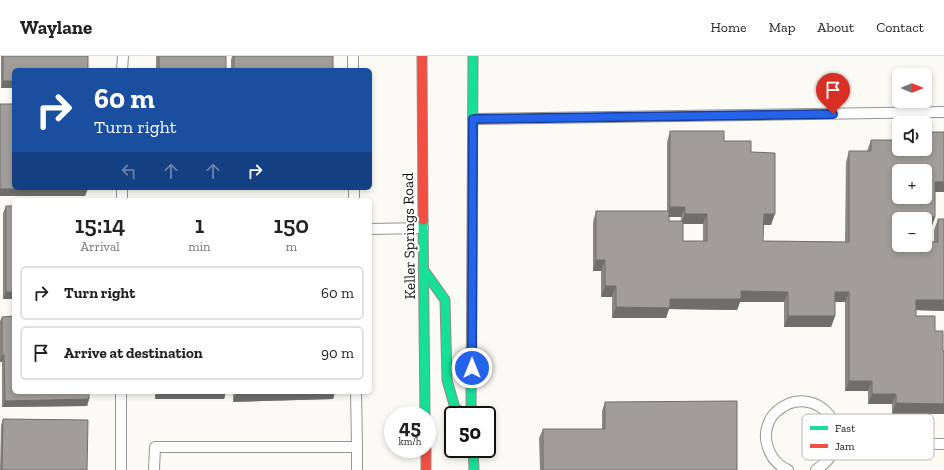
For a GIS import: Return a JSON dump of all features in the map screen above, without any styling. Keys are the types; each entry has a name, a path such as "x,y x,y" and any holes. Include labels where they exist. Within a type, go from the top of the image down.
{"main road":[{"name":"Keller Springs Road","path":"422,56 425,406"},
{"path":"471,406 473,56"},
{"path":"423,269 445,300 446,380 454,406"},
{"path":"426,458 426,470"},
{"path":"473,458 474,470"}],"lane":[{"path":"122,56 122,68"},
{"path":"353,56 353,68"},
{"path":"473,119 944,112"},
{"path":"372,230 423,228"},
{"path":"121,394 121,470"},
{"path":"356,394 357,470"},
{"path":"788,470 773,459 767,448 766,436 768,425 773,414 782,407 793,402 804,401 816,404 826,410 829,414"},
{"path":"934,444 944,444"},
{"path":"154,470 155,447 357,447"},
{"path":"816,470 828,460"}],"building":[{"path":"3,56 88,56 88,68 12,68 12,81 3,81"},
{"path":"159,56 226,56 226,68 159,68"},
{"path":"234,56 333,56 333,68 234,68"},
{"path":"0,104 12,104 12,189 0,189"},
{"path":"670,131 724,131 724,141 751,141 751,152 775,153 775,214 764,214 763,241 849,242 849,151 871,151 871,140 892,140 892,156 932,156 932,132 944,132 944,182 935,182 935,217 932,217 932,212 892,212 892,252 932,252 932,242 938,242 938,219 944,219 944,300 916,300 916,316 935,316 935,331 943,331 944,404 896,403 896,394 872,394 872,381 849,381 849,292 835,292 835,316 788,316 788,292 741,291 741,299 670,299 670,308 616,307 616,286 605,286 605,260 596,260 596,211 669,211 669,221 683,221 683,241 707,241 707,214 685,214 685,207 670,207"},
{"path":"6,206 12,206 12,292 6,292"},
{"path":"12,316 12,394 89,394 89,399 5,401 4,355 2,355 2,317"},
{"path":"737,401 737,470 543,470 543,429 605,429 605,402"},
{"path":"3,419 88,420 87,470 2,470"}],"traffic: fast":[{"path":"471,406 473,56"},
{"path":"423,220 425,406"},
{"path":"423,269 445,300 447,380 454,406"},
{"path":"473,458 474,470"}],"traffic: jam":[{"path":"422,56 423,220"},
{"path":"426,458 426,470"}],"route":[{"path":"472,368 473,119 833,114"}]}
